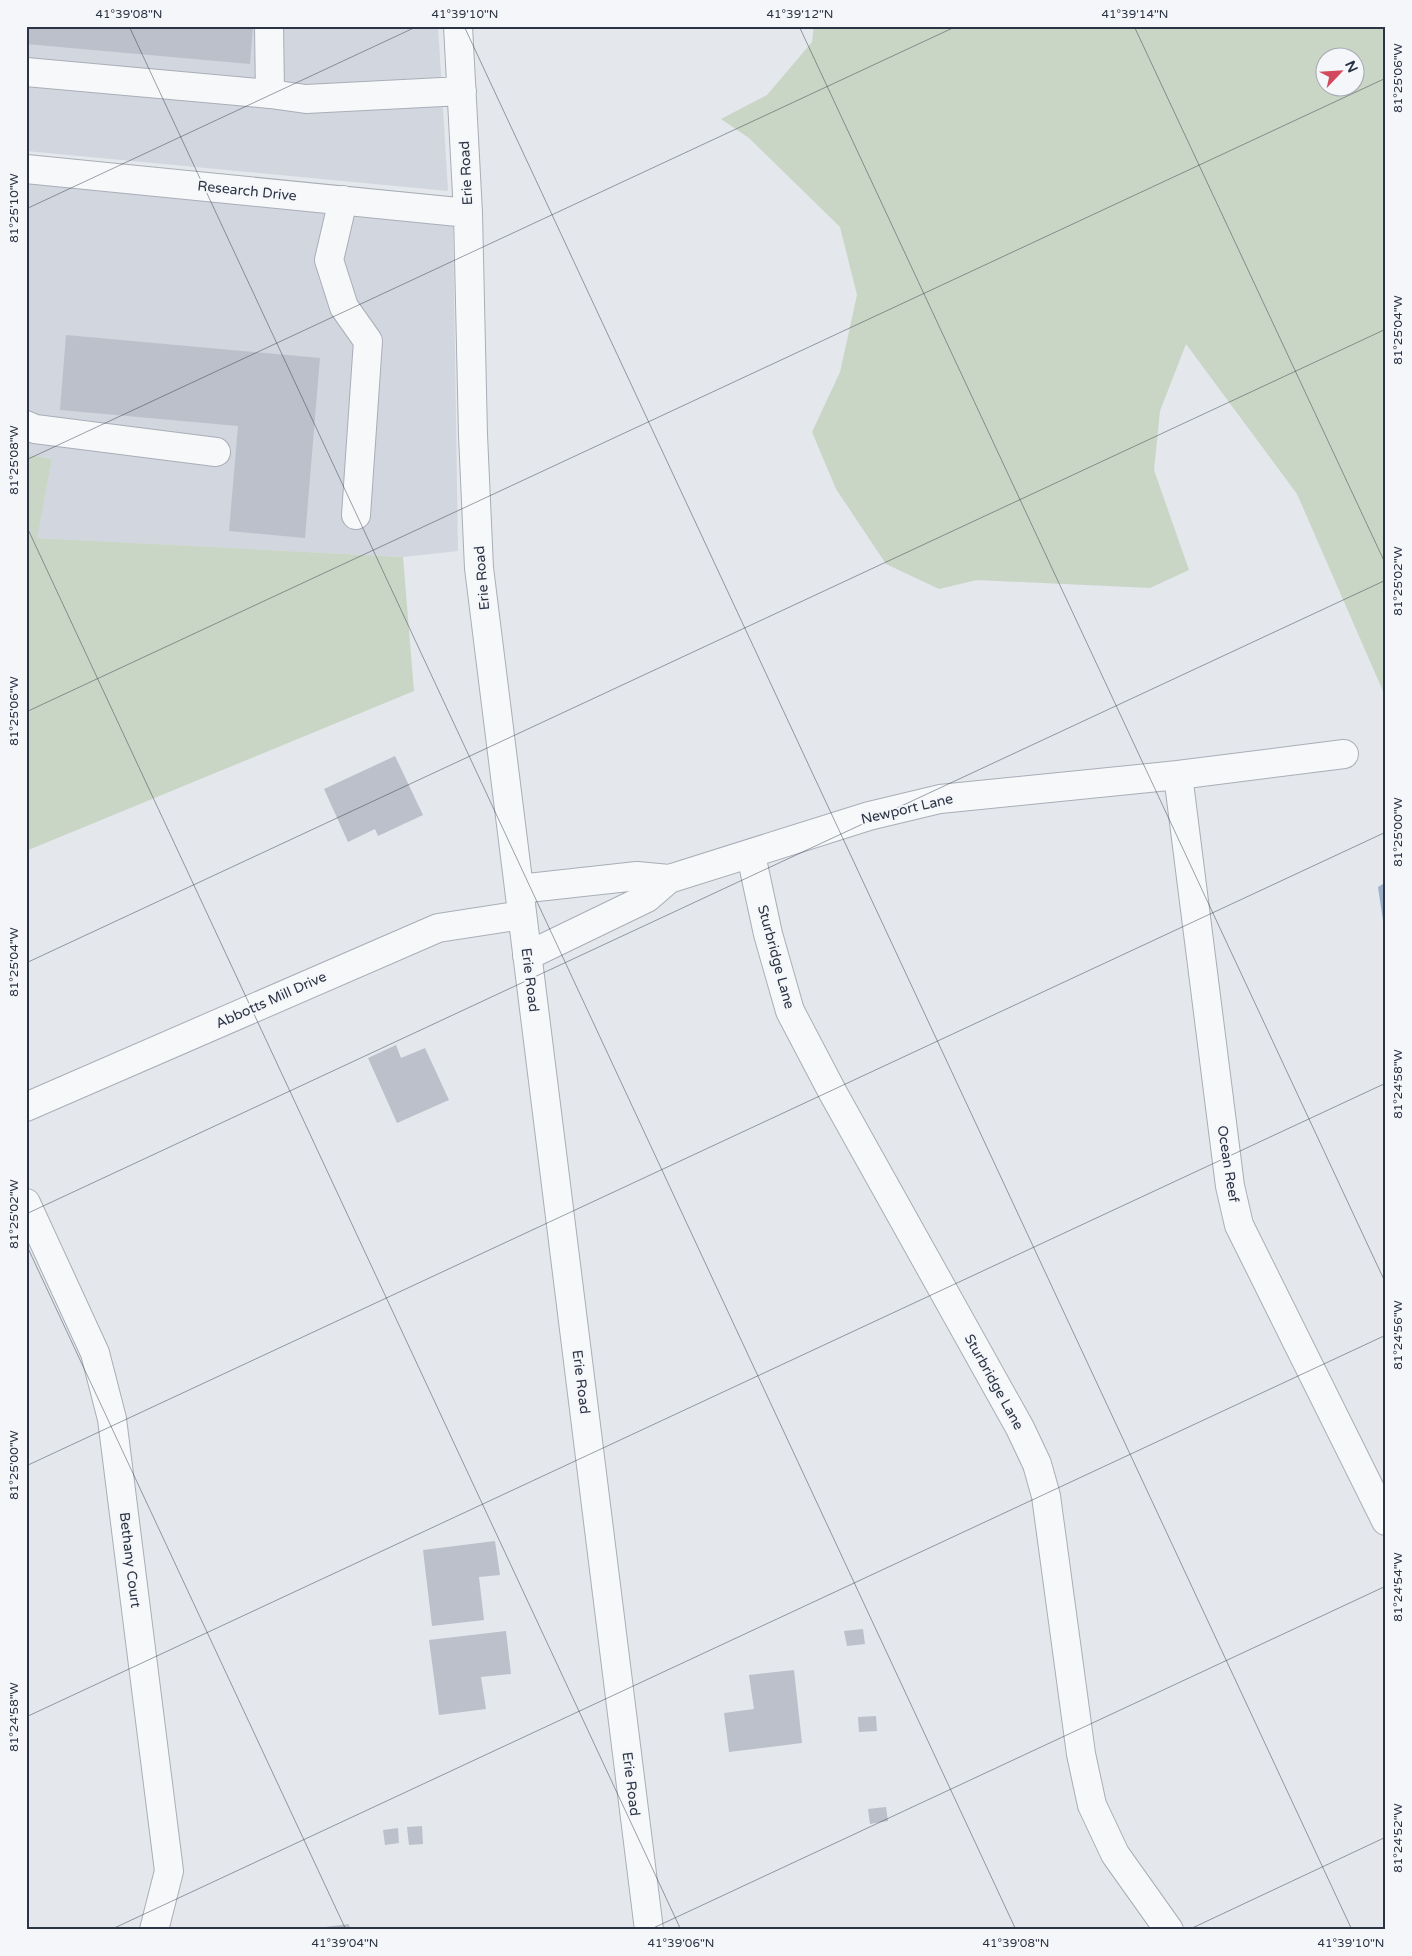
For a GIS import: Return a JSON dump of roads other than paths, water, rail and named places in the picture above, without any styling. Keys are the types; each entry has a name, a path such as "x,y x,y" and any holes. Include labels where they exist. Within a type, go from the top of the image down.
{"street":[{"path":"269,26 270,94"},
{"name":"Erie Road","path":"458,26 468,213 473,435 479,568 650,1930"},
{"path":"26,72 270,94 306,99 462,91"},
{"name":"Research Drive","path":"26,169 468,213"},
{"path":"343,200 329,260 344,307 368,341 356,515"},
{"path":"26,425 35,429 216,452"},
{"name":"Newport Lane","path":"527,956 647,898 669,879 751,855 869,816 940,799 1178,776 1344,754"},
{"name":"Ocean Reef","path":"1178,776 1230,1186 1239,1225 1386,1521"},
{"name":"Sturbridge Lane","path":"751,855 768,934 790,1011 833,1094 1020,1428 1037,1464 1046,1496 1081,1754 1092,1805 1115,1854 1169,1930"},
{"path":"519,889 637,876 669,879"},
{"name":"Abbotts Mill Drive","path":"26,1107 438,928 522,916"},
{"name":"Bethany Court","path":"26,1203 95,1353 112,1419 169,1871 152,1929"}],"water":[{"path":"1386,882 1386,941 1378,887"}]}
